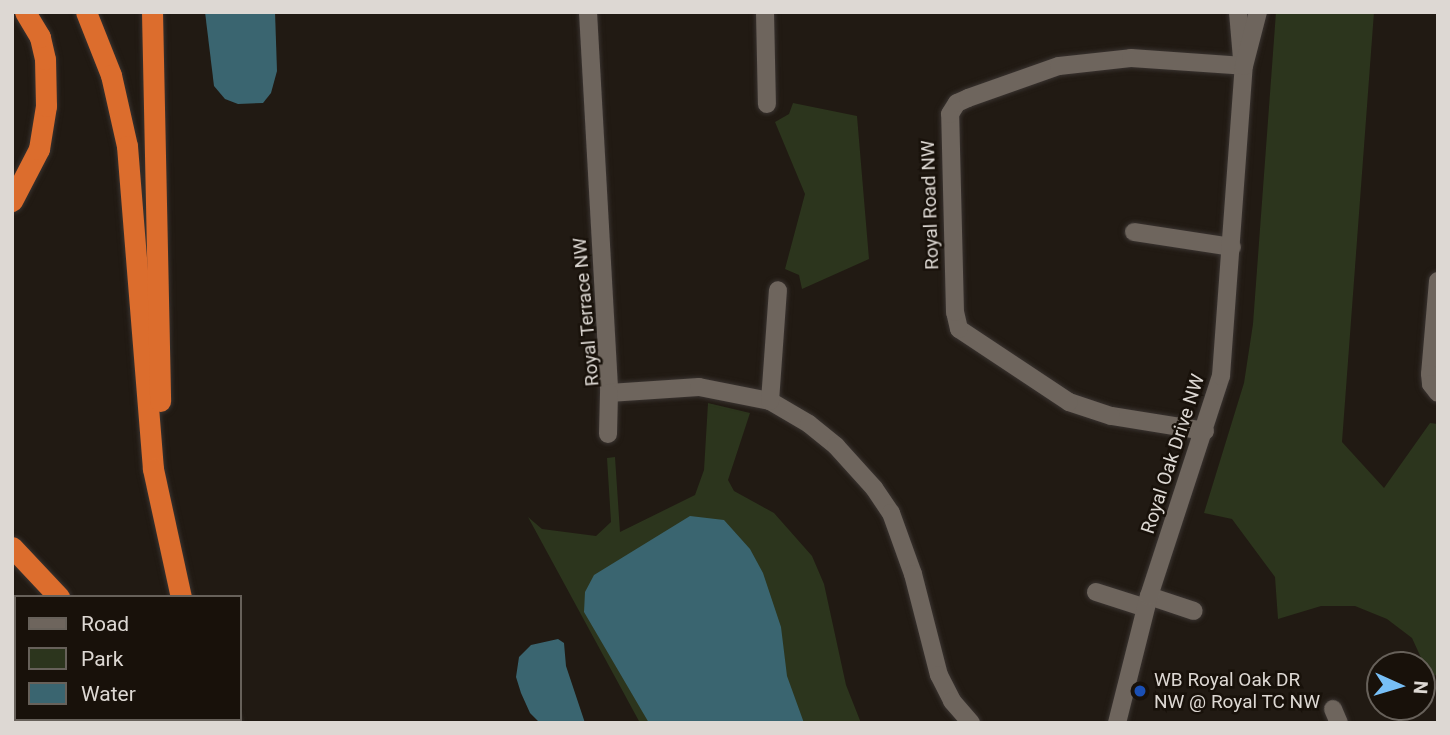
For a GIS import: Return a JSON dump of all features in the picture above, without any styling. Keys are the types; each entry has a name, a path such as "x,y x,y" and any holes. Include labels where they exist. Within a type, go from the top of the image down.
{"highway":[{"path":"12,201 39,149 47,106 40,37 25,12"},
{"path":"86,12 111,75 127,146 147,411 163,519 181,595"},
{"path":"152,12 163,519"},
{"path":"12,547 57,595"}],"street":[{"name":"Royal Terrace NW","path":"588,12 609,393 699,387 771,401 809,424 836,446 874,488 891,513 909,562 939,675 952,701 971,723"},
{"path":"765,12 767,104"},
{"name":"Royal Oak Drive NW","path":"1237,12 1244,66"},
{"name":"Royal Oak Drive NW","path":"1117,723 1148,602 1221,376 1244,66 1258,12"},
{"name":"Royal Road NW","path":"1205,431 1111,416 1069,402 959,329 955,312 950,114 957,103 968,98 1059,66 1130,58 1244,66"},
{"path":"1134,232 1232,247"},
{"path":"1438,281 1430,374 1431,384 1438,393"},
{"path":"771,401 778,290"},
{"path":"608,434 609,393"},
{"path":"1096,592 1194,611"}],"green space":[{"path":"1276,12 1374,12 1342,442 1384,488 1430,423 1438,424 1438,676 1436,651 1418,651 1412,638 1387,619 1355,606 1321,606 1278,619 1275,577 1232,519 1204,513 1244,383 1253,324"},
{"path":"793,103 857,116 869,259 802,289 799,275 785,269 805,194 775,122 789,114"},
{"path":"708,403 750,413 728,480 734,491 774,513 812,556 824,584 846,685 861,723 640,723 528,517 542,529 596,536 611,522 607,458 615,457 620,532 695,495 704,470"}],"water":[{"path":"205,12 275,12 277,71 271,93 263,103 238,104 225,99 214,86"},
{"path":"690,516 724,520 750,549 763,573 781,627 787,676 804,723 649,723 584,612 585,592 594,575"},
{"path":"558,639 564,643 566,666 585,723 540,723 530,713 521,693 516,677 519,657 531,645"}],"place":[{"name":"WB Royal Oak DR NW @ Royal TC NW","path":"1140,691"}]}
